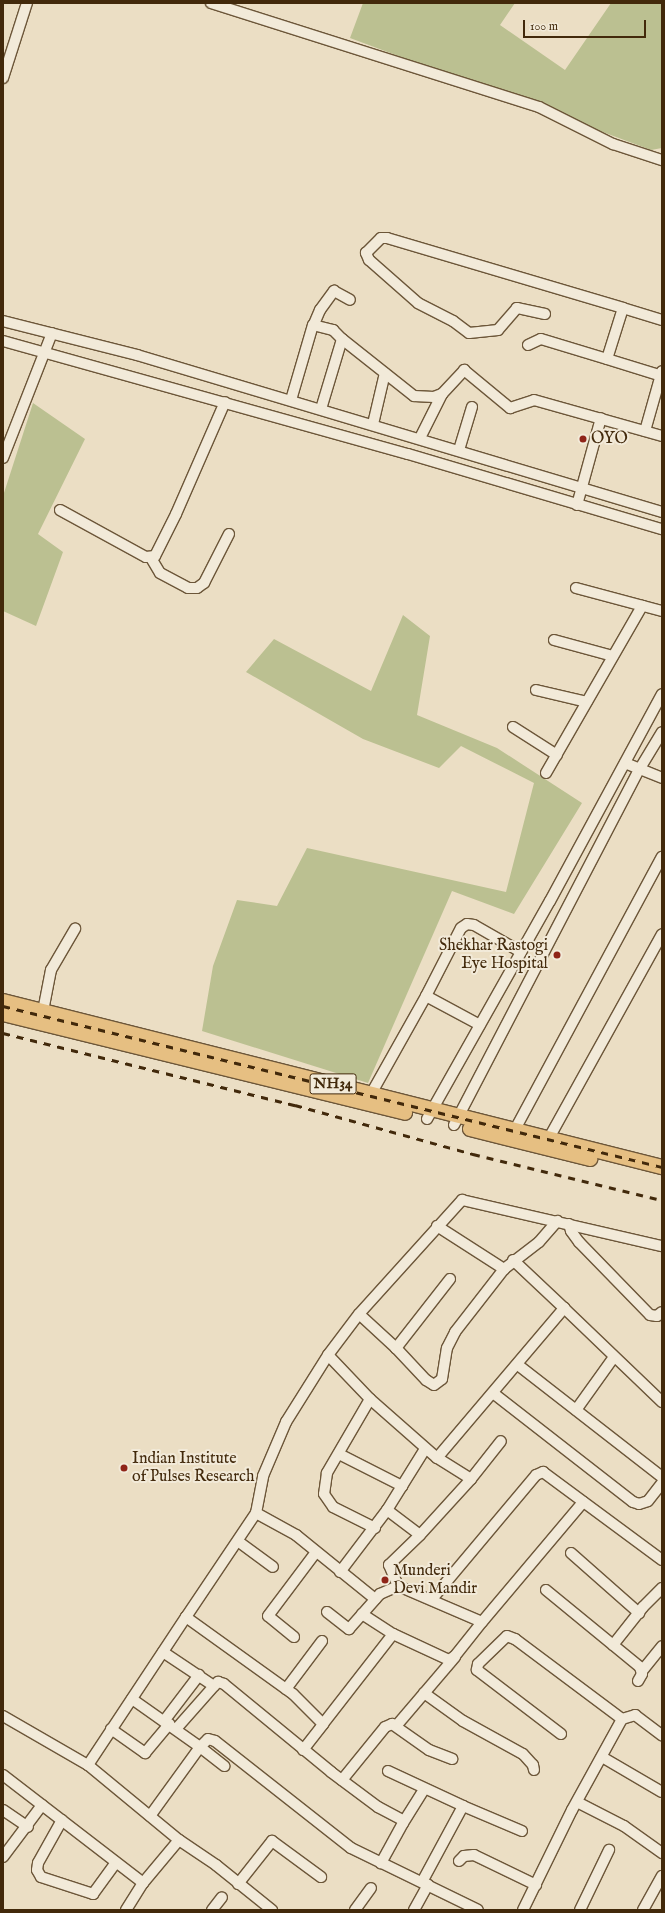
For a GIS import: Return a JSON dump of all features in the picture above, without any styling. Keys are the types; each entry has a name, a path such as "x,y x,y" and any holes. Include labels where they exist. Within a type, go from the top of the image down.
{"highway":[{"name":"NH34","path":"3,1001 243,1067 429,1115 513,1134 662,1176"},
{"name":"NH34","path":"3,1014 371,1094 429,1115"},
{"name":"NH34","path":"513,1134 549,1138 662,1168"}],"street":[{"path":"3,78 27,3"},
{"path":"211,3 532,105 625,149 662,160"},
{"path":"545,314 517,308 498,330 469,332 418,302 369,260 366,253 381,238 387,238 662,320"},
{"path":"291,400 314,324 320,310 334,291 350,300"},
{"path":"608,359 623,308"},
{"path":"3,321 52,333 291,400 662,512"},
{"path":"314,324 334,331 385,374 414,396 434,397 442,394"},
{"path":"3,458 52,333"},
{"path":"321,409 342,339"},
{"path":"528,344 541,339 662,375 645,431"},
{"path":"3,341 225,402 662,529"},
{"path":"420,438 442,394 464,370 510,408 534,400 662,436"},
{"path":"372,424 385,374"},
{"path":"151,558 155,556 176,514 225,402"},
{"path":"459,450 472,407"},
{"path":"578,505 601,418"},
{"path":"60,510 151,558 160,573 188,588 197,588 204,583 230,534"},
{"path":"576,588 662,611"},
{"path":"546,774 642,606"},
{"path":"554,640 613,656"},
{"path":"536,690 587,702"},
{"path":"429,1115 521,952 662,694"},
{"path":"512,727 557,755"},
{"path":"456,1121 639,770 662,732"},
{"path":"625,763 639,770 662,778"},
{"path":"513,1134 662,858"},
{"path":"371,1094 426,996 461,928 467,924 474,925 521,952"},
{"path":"43,1011 51,970 75,929"},
{"path":"549,1138 662,934"},
{"path":"426,996 480,1025"},
{"path":"88,1765 186,1617 239,1542 256,1513 263,1476 286,1422 328,1355 359,1314 462,1200 662,1246"},
{"path":"359,1314 396,1348 426,1380 437,1385 442,1379 449,1341 504,1269 513,1260 539,1242 557,1221"},
{"path":"568,1224 570,1231 579,1242 650,1315 657,1316 662,1312"},
{"path":"437,1226 504,1269"},
{"path":"513,1260 662,1402"},
{"path":"396,1348 450,1279"},
{"path":"437,1458 518,1365 564,1308"},
{"path":"328,1355 370,1399 425,1449 471,1480"},
{"path":"576,1410 614,1357"},
{"path":"518,1365 662,1477"},
{"path":"493,1393 633,1502 639,1504 648,1501 662,1484"},
{"path":"370,1399 327,1473 324,1484 324,1494 328,1502 333,1507 375,1528"},
{"path":"398,1586 389,1565 420,1535 471,1480 501,1441"},
{"path":"340,1572 388,1510 425,1449"},
{"path":"339,1454 402,1486"},
{"path":"432,1599 539,1473 549,1475 662,1560"},
{"path":"342,1780 385,1727 397,1725 583,1502"},
{"path":"388,1510 420,1535"},
{"path":"256,1513 296,1535 375,1599"},
{"path":"239,1542 273,1567"},
{"path":"294,1637 268,1616 316,1552"},
{"path":"571,1553 639,1612"},
{"path":"327,1612 349,1629 375,1599 385,1590 398,1586 432,1599 482,1622"},
{"path":"613,1645 639,1612 662,1588"},
{"path":"546,1590 642,1671"},
{"path":"362,1614 393,1634 443,1659 455,1656"},
{"path":"186,1617 286,1689 323,1724"},
{"path":"303,1750 393,1634"},
{"path":"561,1734 477,1670 478,1664 506,1636 515,1638 622,1719 636,1716 662,1735"},
{"path":"286,1689 322,1641"},
{"path":"638,1681 642,1671 662,1646"},
{"path":"163,1652 214,1686"},
{"path":"170,1725 199,1675"},
{"path":"111,1730 145,1753 170,1725 218,1682 224,1684 303,1750 342,1780 403,1823"},
{"path":"424,1693 462,1721 523,1754 533,1765 534,1770"},
{"path":"132,1699 170,1725 224,1766"},
{"path":"3,1716 88,1765 179,1840 272,1910"},
{"path":"523,1910 622,1719"},
{"path":"397,1725 418,1743 452,1759"},
{"path":"150,1816 200,1747 208,1739 213,1739 344,1843 472,1909"},
{"path":"602,1757 662,1792"},
{"path":"388,1771 424,1789 522,1831"},
{"path":"3,1775 143,1883"},
{"path":"381,1863 424,1789"},
{"path":"578,1802 639,1835 662,1853"},
{"path":"3,1857 28,1827 42,1805"},
{"path":"414,1910 463,1806"},
{"path":"3,1810 28,1827"},
{"path":"62,1820 38,1862 37,1870 41,1877 93,1894 116,1862"},
{"path":"126,1910 143,1883 179,1840"},
{"path":"238,1884 272,1841 321,1877"},
{"path":"580,1910 609,1850"},
{"path":"459,1861 464,1856 474,1855 536,1885"},
{"path":"643,1910 660,1885"},
{"path":"355,1910 371,1888"},
{"path":"212,1910 222,1897"}],"green space":[{"path":"363,3 515,3 500,25 565,70 611,3 662,3 662,148 651,150 350,38"},
{"path":"33,403 85,439 38,534 63,552 36,626 3,611 3,496"},
{"path":"403,615 430,636 417,715 497,748 582,803 514,914 452,891 368,1083 202,1031 213,966 237,900 277,906 307,848 506,892 534,783 461,746 439,768 363,739 246,672 274,639 371,691"}],"railway":[{"path":"3,1006 662,1167"},
{"path":"3,1033 295,1105 473,1154 662,1200"}],"place":[{"name":"OYO","path":"583,439"},
{"name":"Shekhar Rastogi Eye Hospital","path":"557,955"},
{"name":"Indian Institute of Pulses Research","path":"124,1468"},
{"name":"Munderi Devi Mandir","path":"385,1580"}]}
